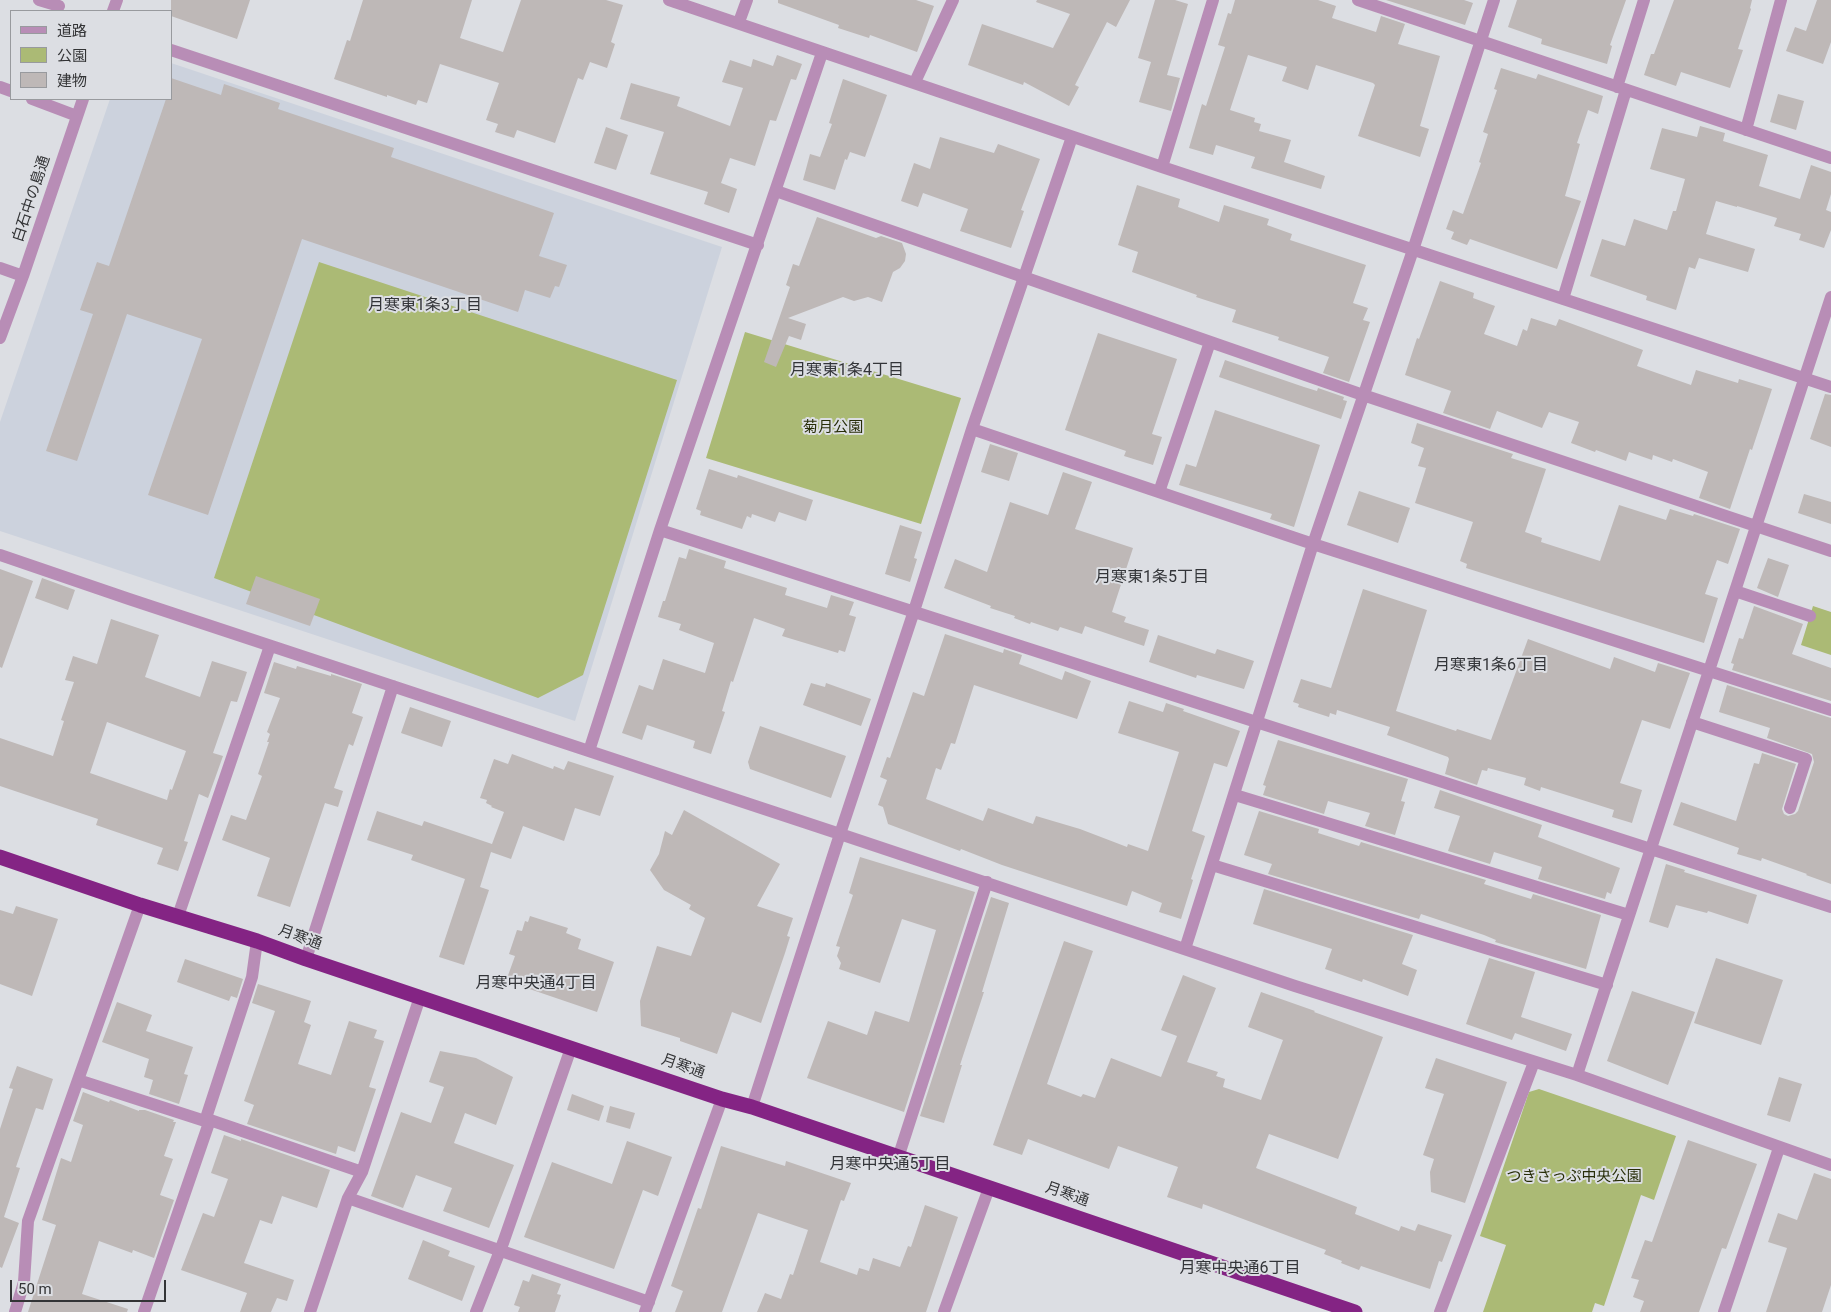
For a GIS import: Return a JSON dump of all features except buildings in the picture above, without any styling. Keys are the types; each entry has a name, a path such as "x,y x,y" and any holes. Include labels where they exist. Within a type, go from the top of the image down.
{"highway":[{"name":"月寒通","path":"0,857 140,905 257,941 722,1099 752,1107 1353,1312"}],"street":[{"path":"39,0 59,6"},
{"path":"669,0 739,22 822,53 914,82 1162,167 1831,387"},
{"path":"739,22 747,0"},
{"path":"914,82 953,0"},
{"path":"1162,167 1213,0"},
{"path":"1358,0 1831,158"},
{"path":"1185,949 1313,544 1413,250 1494,0"},
{"path":"1563,299 1622,88 1644,0"},
{"path":"1746,130 1781,0"},
{"path":"172,50 758,245"},
{"path":"589,751 660,530 822,53"},
{"path":"35,100 77,116"},
{"name":"白石中の島通","path":"0,338 83,100"},
{"path":"752,1107 972,429 1072,137"},
{"path":"776,191 1363,395 1831,551"},
{"path":"0,268 23,276"},
{"path":"1577,1075 1831,297"},
{"path":"1159,492 1210,342"},
{"path":"972,429 1313,544 1831,710"},
{"path":"660,530 1831,906"},
{"path":"0,555 1304,989 1577,1075 1831,1166"},
{"path":"1735,591 1810,616"},
{"path":"178,916 270,646"},
{"path":"306,959 393,686"},
{"path":"1692,722 1806,759 1790,808"},
{"path":"1235,795 1629,915"},
{"path":"1212,864 1607,985"},
{"path":"898,1158 987,882"},
{"path":"15,1312 24,1282 28,1221 140,905"},
{"path":"144,1312 252,977 257,941"},
{"path":"310,1312 348,1198 362,1172 420,997"},
{"path":"476,1312 500,1252 571,1048"},
{"path":"1440,1312 1534,1062"},
{"path":"78,1080 362,1172"},
{"path":"348,1198 647,1307 722,1099"},
{"path":"1724,1312 1779,1148"},
{"path":"944,1312 989,1188"}],"shaded area":[{"path":"172,63 722,247 575,721 0,531 0,422 110,100 172,100"}],"green space":[{"path":"319,262 677,380 583,675 538,698 214,578"},
{"name":"菊月公園","path":"745,332 961,398 921,524 706,458"},
{"path":"1813,606 1831,612 1831,655 1801,645"},
{"name":"つきさっぷ中央公園","path":"1539,1089 1676,1136 1654,1200 1641,1195 1604,1306 1595,1303 1592,1312 1483,1312 1506,1245 1480,1236 1529,1092"}],"district":[{"name":"月寒東1条3丁目","path":"425,306"},
{"name":"月寒東1条4丁目","path":"847,371"},
{"name":"月寒東1条5丁目","path":"1152,578"},
{"name":"月寒東1条6丁目","path":"1491,666"},
{"name":"月寒中央通4丁目","path":"536,984"},
{"name":"月寒中央通5丁目","path":"890,1165"},
{"name":"月寒中央通6丁目","path":"1240,1269"}]}
